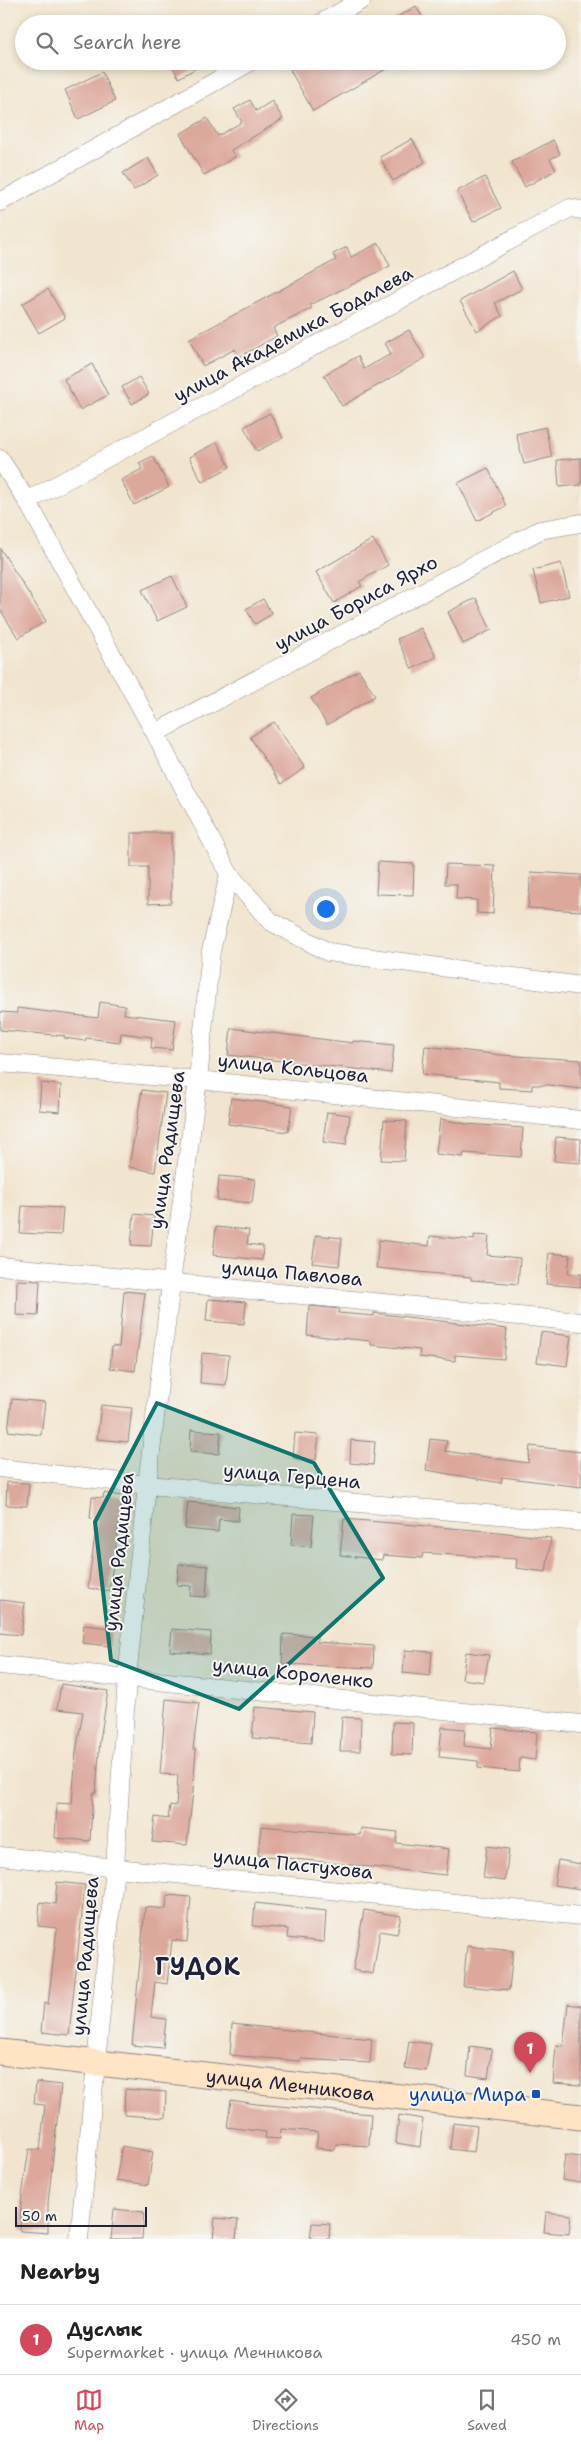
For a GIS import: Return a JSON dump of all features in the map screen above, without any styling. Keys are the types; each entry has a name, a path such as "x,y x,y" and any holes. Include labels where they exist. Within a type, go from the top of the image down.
{"main road":[{"name":"улица Мечникова","path":"0,2052 581,2117"}],"street":[{"path":"335,15 362,0"},
{"path":"0,202 236,70"},
{"name":"улица Академика Бодалева","path":"27,501 570,208 581,210"},
{"path":"0,459 27,501 156,733 229,874 270,922 328,952 581,986"},
{"name":"улица Бориса Ярхо","path":"156,733 540,530 581,523"},
{"name":"улица Радищева","path":"79,2239 98,2062 115,1867 127,1678 147,1485 198,1080 211,951 229,874"},
{"name":"улица Кольцова","path":"0,1063 198,1080 581,1120"},
{"name":"улица Павлова","path":"0,1266 581,1322"},
{"name":"улица Герцена","path":"0,1468 147,1485 581,1522"},
{"name":"улица Короленко","path":"0,1665 581,1724"},
{"name":"улица Пастухова","path":"0,1856 581,1916"}],"highlighted area":[{"path":"157,1403 314,1463 383,1578 239,1709 111,1660 95,1522"}],"building":[{"path":"416,6 421,15 401,15"},
{"path":"174,70 193,70 179,78"},
{"path":"290,70 384,70 313,111"},
{"path":"102,72 115,101 78,119 65,90"},
{"path":"250,100 256,111 272,101 283,119 231,150 235,157 204,175 180,134 207,118 218,136 242,122 234,109"},
{"path":"412,139 425,162 393,181 380,157"},
{"path":"553,140 560,154 550,159 556,170 525,187 512,162"},
{"path":"148,158 158,175 134,190 123,173"},
{"path":"485,177 501,208 473,222 457,191"},
{"path":"379,243 390,266 310,305 312,308 273,328 277,336 239,357 235,349 203,366 189,339 336,260 333,254 347,247 351,257"},
{"path":"513,271 522,289 495,303 502,316 477,331 460,301"},
{"path":"48,289 65,318 39,333 22,304"},
{"path":"409,330 425,358 342,406 324,375 358,356 364,369 391,354 385,343"},
{"path":"92,364 108,395 80,410 64,379"},
{"path":"139,377 149,394 132,404 122,387"},
{"path":"270,413 283,438 257,451 244,427"},
{"path":"545,427 552,457 524,464 516,434"},
{"path":"217,442 230,467 202,482 189,457"},
{"path":"153,456 169,487 134,505 121,480 142,469 139,463"},
{"path":"581,458 581,485 559,487 557,460"},
{"path":"488,468 506,506 477,521 458,483"},
{"path":"373,539 388,565 359,582 362,586 334,603 316,572"},
{"path":"0,548 46,621 18,638 0,609"},
{"path":"561,563 569,596 541,603 533,570"},
{"path":"172,576 187,607 157,621 142,590"},
{"path":"476,598 491,630 463,644 448,612"},
{"path":"263,599 272,614 255,624 246,609"},
{"path":"421,628 436,657 412,669 397,639"},
{"path":"359,670 375,696 327,725 311,698"},
{"path":"274,722 305,768 281,784 250,737"},
{"path":"131,833 171,833 171,903 148,904 148,867 131,867"},
{"path":"378,862 414,864 413,895 376,894"},
{"path":"446,864 495,866 493,914 477,913 477,900 456,899 457,884 445,884"},
{"path":"531,872 581,875 581,911 528,908"},
{"path":"100,1002 125,1006 124,1014 176,1020 172,1050 151,1048 152,1037 121,1033 120,1042 86,1038 85,1041 64,1038 65,1036 0,1030 0,1012 17,1013 17,1008 98,1018"},
{"path":"231,1028 353,1043 353,1041 394,1045 391,1073 228,1055"},
{"path":"425,1046 501,1055 581,1060 581,1089 549,1085 532,1085 532,1090 499,1088 499,1082 422,1074"},
{"path":"41,1083 61,1085 60,1112 39,1110"},
{"path":"142,1090 166,1093 155,1172 129,1167"},
{"path":"231,1098 292,1106 288,1132 228,1124"},
{"path":"327,1112 350,1115 346,1145 323,1142"},
{"path":"440,1119 467,1124 523,1128 521,1157 464,1153 463,1157 436,1154"},
{"path":"384,1120 407,1121 404,1161 381,1160"},
{"path":"556,1137 581,1139 580,1163 554,1161"},
{"path":"219,1176 255,1179 252,1203 217,1200"},
{"path":"22,1206 63,1208 61,1235 20,1233"},
{"path":"134,1214 154,1216 151,1246 131,1245"},
{"path":"216,1227 249,1230 247,1244 263,1246 262,1260 213,1255"},
{"path":"316,1235 342,1238 339,1266 312,1263"},
{"path":"474,1235 489,1236 487,1255 520,1258 518,1284 471,1280 471,1277 376,1268 379,1240 429,1246 430,1236 474,1240"},
{"path":"549,1253 570,1255 568,1273 581,1274 581,1287 546,1284"},
{"path":"17,1280 40,1281 38,1316 16,1315"},
{"path":"124,1291 145,1293 135,1371 110,1368 112,1346 119,1347"},
{"path":"208,1299 246,1302 244,1324 206,1321"},
{"path":"309,1306 339,1309 338,1313 374,1316 374,1313 507,1329 504,1359 455,1355 455,1361 419,1357 420,1350 371,1345 371,1341 307,1335"},
{"path":"541,1332 571,1336 567,1366 537,1362"},
{"path":"202,1353 229,1355 226,1385 200,1383"},
{"path":"12,1399 45,1402 41,1435 8,1431"},
{"path":"101,1405 132,1408 128,1442 97,1439"},
{"path":"191,1430 221,1432 219,1454 190,1452"},
{"path":"295,1433 319,1435 316,1460 293,1458"},
{"path":"430,1439 447,1441 445,1451 528,1463 530,1446 581,1452 581,1487 502,1477 501,1483 426,1470"},
{"path":"351,1440 375,1442 373,1465 350,1463"},
{"path":"7,1482 29,1483 27,1506 6,1505"},
{"path":"104,1493 123,1496 109,1591 88,1588 97,1519 90,1518 92,1497 103,1498"},
{"path":"188,1502 239,1507 238,1521 219,1519 218,1532 185,1529"},
{"path":"293,1514 314,1515 311,1547 291,1545"},
{"path":"344,1519 551,1538 546,1572 516,1568 517,1559 423,1553 422,1558 383,1555 382,1560 340,1555"},
{"path":"179,1564 208,1566 206,1597 190,1596 191,1586 177,1585"},
{"path":"0,1600 25,1603 21,1635 0,1633"},
{"path":"84,1625 111,1628 109,1646 82,1643"},
{"path":"172,1629 211,1632 210,1654 170,1651"},
{"path":"283,1634 317,1636 317,1642 374,1646 373,1668 282,1664"},
{"path":"405,1650 432,1652 430,1676 403,1673"},
{"path":"466,1652 489,1655 484,1682 462,1679"},
{"path":"61,1684 108,1691 100,1740 96,1793 93,1793 90,1841 55,1838 57,1803 72,1804 76,1752 83,1712 57,1709"},
{"path":"166,1699 199,1703 193,1749 196,1749 187,1845 152,1842 155,1817 168,1819 170,1805 176,1806 178,1775 160,1774"},
{"path":"255,1707 313,1712 311,1743 252,1738"},
{"path":"342,1717 361,1718 360,1751 340,1751"},
{"path":"393,1722 413,1723 412,1755 392,1754"},
{"path":"442,1727 465,1729 464,1746 491,1749 493,1728 537,1732 535,1760 520,1758 519,1772 478,1768 478,1761 439,1757"},
{"path":"261,1826 360,1835 361,1828 398,1832 396,1843 449,1849 446,1875 258,1855"},
{"path":"487,1846 509,1849 505,1881 483,1878"},
{"path":"558,1860 581,1864 581,1889 554,1885"},
{"path":"57,1882 85,1885 69,2035 41,2032 44,2003 48,2004 57,1928 38,1926 40,1902 55,1904"},
{"path":"167,1895 191,1897 187,1942 172,1940 167,1984 155,1982 151,2017 166,2019 163,2048 132,2045 145,1907 166,1909"},
{"path":"255,1903 326,1911 324,1942 287,1938 288,1929 253,1926"},
{"path":"364,1910 401,1916 397,1934 380,1931 373,1974 353,1970"},
{"path":"467,1946 513,1951 509,1990 463,1986"},
{"path":"568,2004 581,2006 581,2085 553,2083 556,2045 563,2046"},
{"path":"232,2024 372,2039 370,2063 301,2059 300,2061 230,2055"},
{"path":"409,2041 431,2044 426,2071 405,2068"},
{"path":"470,2046 492,2049 488,2078 467,2075"},
{"path":"36,2082 61,2085 48,2203 48,2233 20,2231 21,2202 29,2149 40,2150 45,2105 34,2104"},
{"path":"125,2089 166,2092 165,2118 124,2115"},
{"path":"231,2100 371,2114 369,2146 336,2144 335,2150 316,2148 318,2132 281,2129 280,2139 265,2138 266,2132 227,2127"},
{"path":"399,2115 423,2119 420,2147 396,2143"},
{"path":"453,2123 477,2126 474,2152 450,2149"},
{"path":"122,2146 153,2152 148,2185 116,2180"},
{"path":"565,2155 581,2157 581,2183 562,2180"},
{"path":"114,2209 144,2212 142,2239 111,2239"},
{"path":"546,2212 571,2215 569,2234 544,2232"},
{"path":"215,2218 238,2220 236,2239 213,2239"},
{"path":"312,2223 330,2224 329,2239 310,2239"}],"place":[{"name":"Дуслык","path":"530,2073"},
{"name":"улица Мира","path":"536,2094"}],"district":[{"name":"ГУДОК","path":"198,1967"}]}
